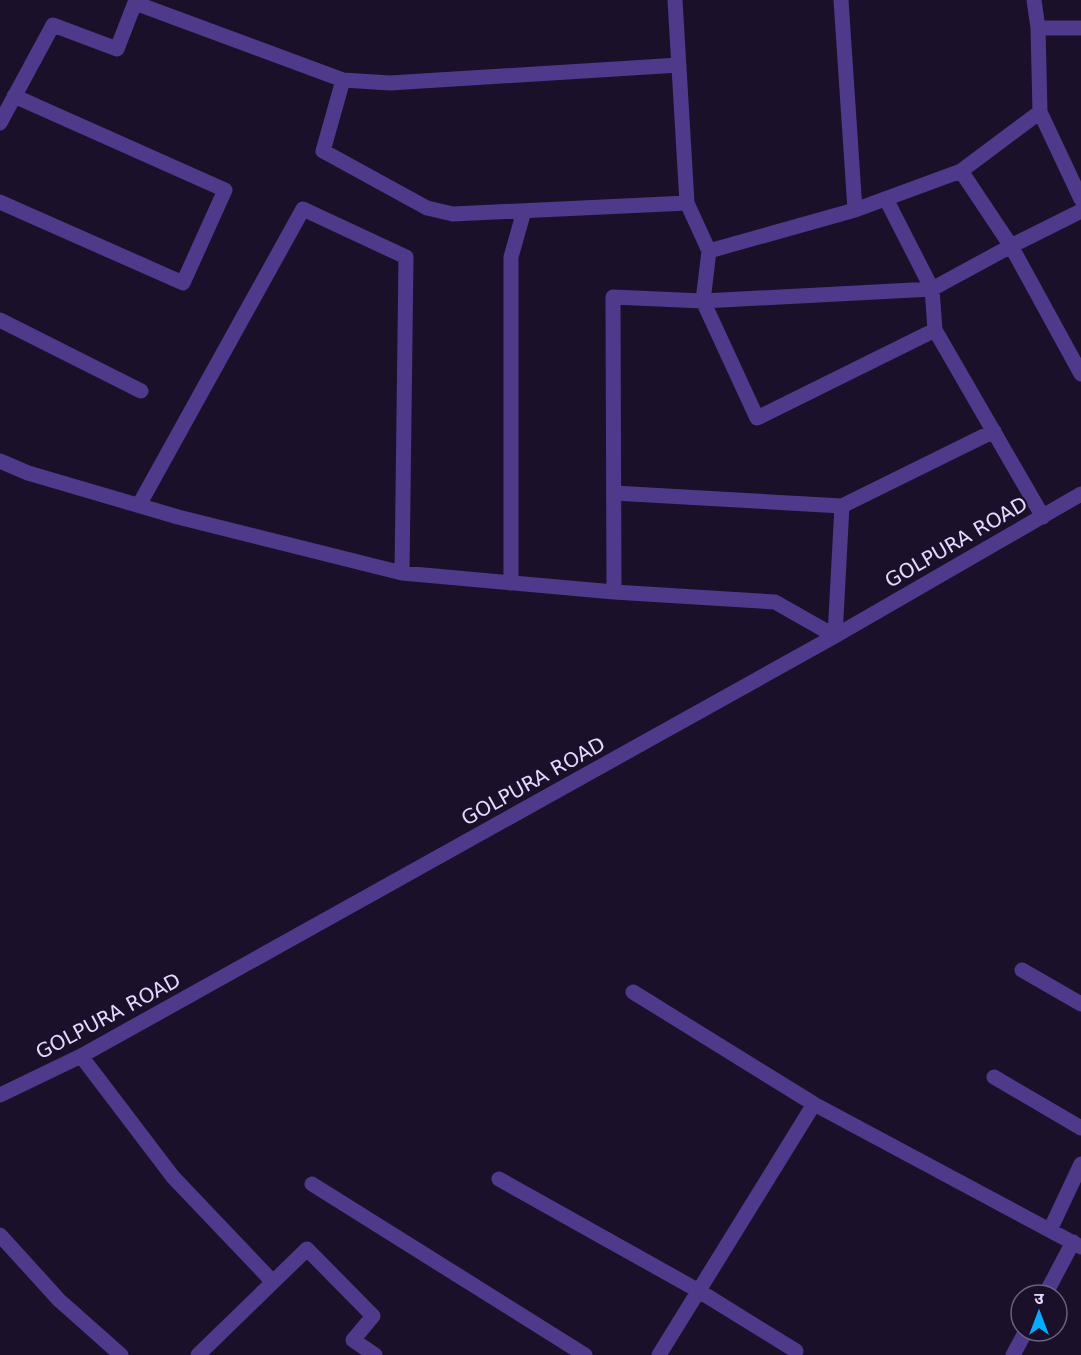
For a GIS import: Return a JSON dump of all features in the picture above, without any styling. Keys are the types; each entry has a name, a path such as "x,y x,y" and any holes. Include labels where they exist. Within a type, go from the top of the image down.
{"street":[{"path":"675,0 687,202 709,251 703,300 757,418 935,330"},
{"path":"841,0 855,210"},
{"path":"1034,0 1038,28 1040,112 1081,199"},
{"path":"0,123 53,25 117,49 135,2 343,80 390,83 679,65"},
{"path":"1038,28 1081,28"},
{"path":"343,80 323,151 427,208 453,214 687,202"},
{"path":"0,202 183,283 225,190 14,96"},
{"path":"709,251 855,210 961,171 1040,112"},
{"path":"961,171 1011,246 1081,374"},
{"path":"886,199 932,289 935,330 1043,516"},
{"path":"139,505 303,209 406,257 402,573"},
{"path":"511,583 511,257 524,211"},
{"path":"614,592 613,297 703,300 932,289 1081,211"},
{"path":"0,320 141,391"},
{"path":"614,493 843,506 994,431"},
{"path":"0,461 28,473 178,516 402,573 614,592 775,602 835,636 843,506"},
{"name":"GOLPURA ROAD","path":"0,1095 81,1056 835,636 1081,494"},
{"path":"1022,970 1081,1004"},
{"path":"633,992 814,1104 1077,1245 1053,1283"},
{"path":"81,1056 174,1177 273,1282"},
{"path":"994,1077 1081,1128"},
{"path":"659,1355 814,1104"},
{"path":"1050,1230 1081,1164"},
{"path":"499,1179 699,1291 796,1351"},
{"path":"312,1184 585,1355"},
{"path":"0,1235 58,1300 121,1355"},
{"path":"198,1355 307,1249 373,1316 353,1340 375,1355"}]}
